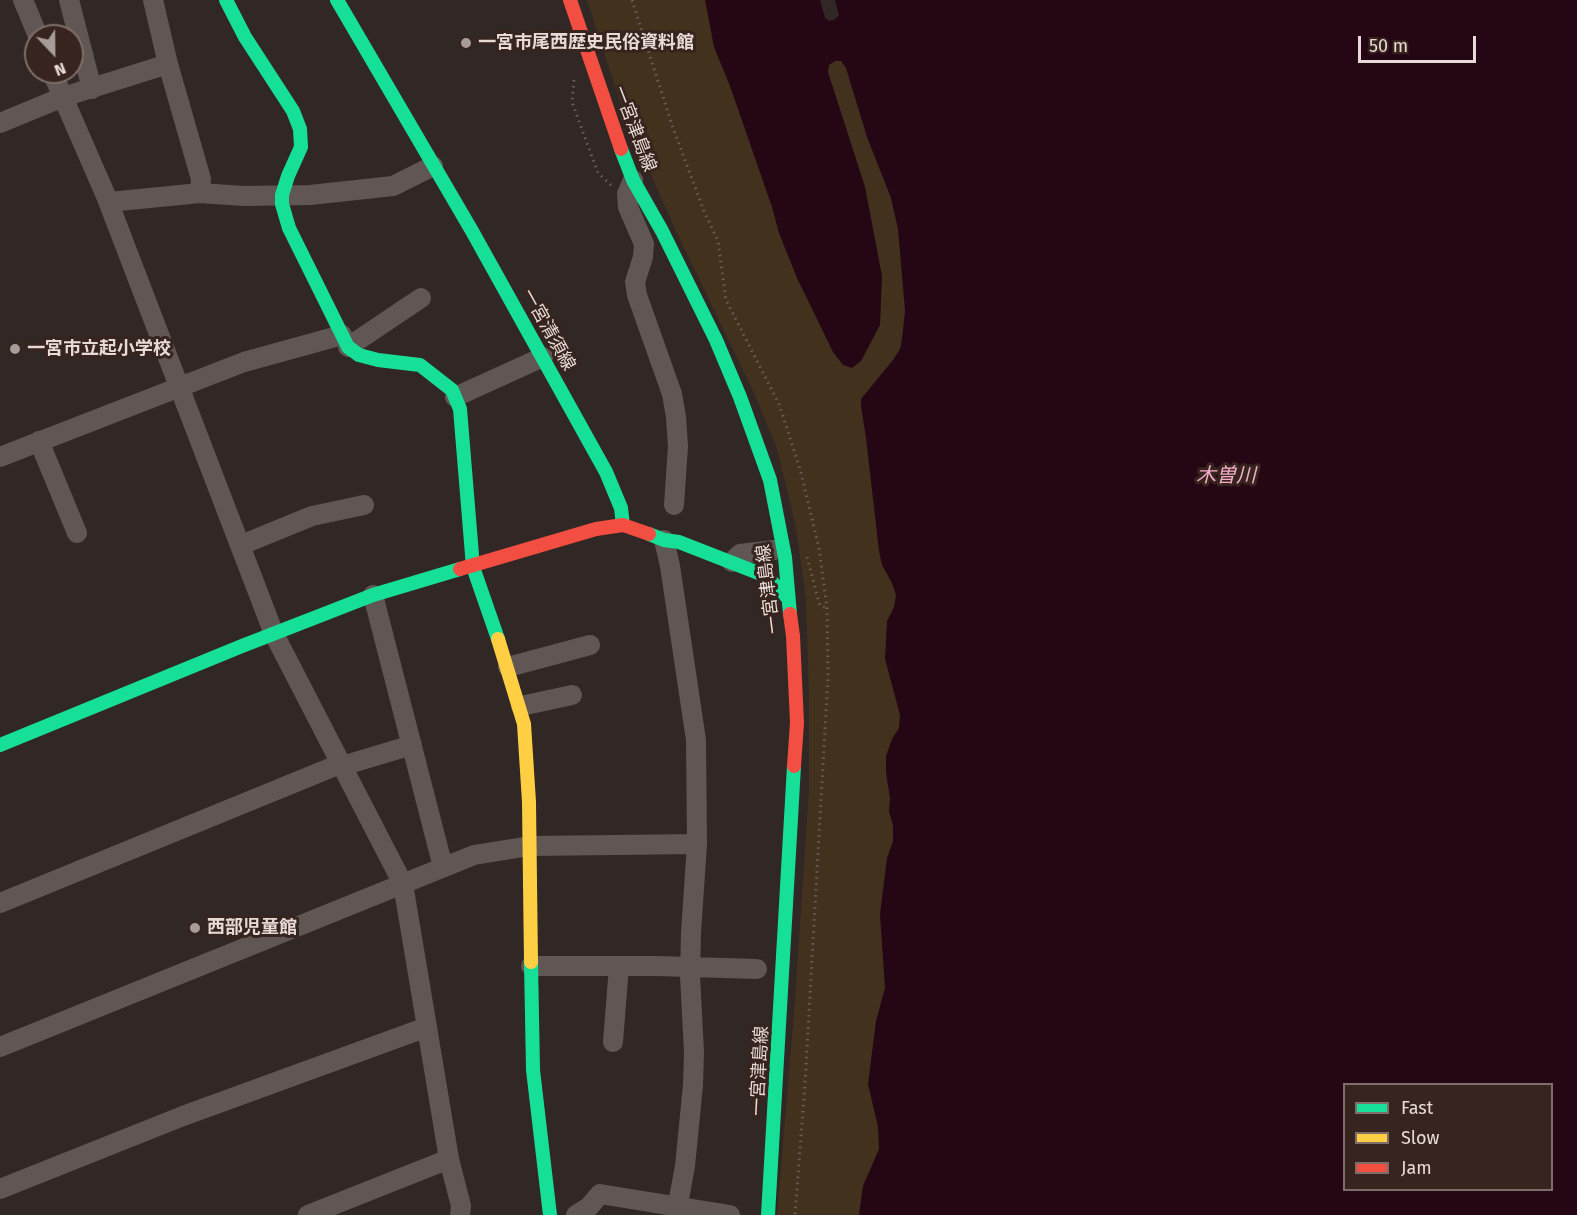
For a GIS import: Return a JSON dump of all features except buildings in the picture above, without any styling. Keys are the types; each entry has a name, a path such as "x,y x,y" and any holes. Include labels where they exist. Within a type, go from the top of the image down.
{"main road":[{"path":"226,0 244,37 293,111 300,129 301,147 288,176 282,195 282,204 289,228 345,341 359,355 378,360 420,365 452,390 460,409 473,567 520,706 526,752 530,846 533,1070 550,1215"},
{"name":"一宮清須線","path":"338,0 543,357 606,472 621,508 623,525"},
{"name":"一宮津島線","path":"570,0 610,123 633,180 662,231 711,330 740,397 772,490 785,556 787,597 793,636 797,723 768,1215"},
{"path":"0,745 373,595 596,529 623,525 664,540 679,542 766,576 787,597"}],"street":[{"path":"23,0 33,24"},
{"path":"69,0 92,89"},
{"path":"153,0 168,64 201,179 200,193"},
{"path":"0,123 63,97 168,64"},
{"path":"57,84 109,202 274,634 403,884 449,1159 461,1206 460,1215"},
{"path":"109,202 200,193 244,196 310,195 393,186 433,166"},
{"path":"633,180 627,194 628,207 644,244 643,257 635,282 637,295 672,394 676,417 678,446 674,505"},
{"path":"0,457 244,363 345,341 421,298"},
{"path":"455,397 543,357"},
{"path":"39,441 77,533"},
{"path":"241,545 312,516 364,505"},
{"path":"664,540 670,566 696,740 697,844 690,968 694,1052 693,1086 685,1166 677,1211"},
{"path":"732,562 740,554 774,550"},
{"path":"373,595 443,867"},
{"path":"508,667 590,645"},
{"path":"520,706 572,695"},
{"path":"0,903 341,765 412,745"},
{"path":"0,1047 474,855 530,846 697,844"},
{"path":"531,966 757,969"},
{"path":"613,1042 619,966"},
{"path":"0,1189 183,1116 427,1027"},
{"path":"308,1215 449,1159"},
{"path":"576,1215 589,1207 600,1194 677,1211 730,1215"},
{"path":"598,1215 605,1195"}],"path":[{"path":"632,0 673,128 704,211 718,241 726,300 779,404"},
{"path":"806,552 820,606 827,608"}],"shaded area":[{"path":"587,0 733,0 824,63 835,57 850,62 912,207 905,653 890,1118 862,1215 777,1215 795,1001 809,790 806,599 796,527 777,449 755,395 675,229 624,114"}],"water":[{"name":"木曽川","path":"705,0 820,0 825,18 829,21 839,15 835,0 1577,0 1577,1215 859,1215 863,1186 879,1149 878,1127 868,1084 876,1021 885,988 880,914 887,858 893,841 886,756 899,728 900,715 885,659 887,621 894,607 896,595 882,565 879,551 861,399 900,349 905,311 898,229 891,198 867,137 846,68 841,61 835,61 829,65 828,72 865,187 882,276 880,325 861,361 852,368 843,365 833,352 797,278 779,233 730,86 714,47"}],"traffic: fast":[{"path":"226,0 245,37 293,111 300,129 301,147 288,176 282,195 282,204 289,228 348,347 359,355 378,360 420,365 452,390 460,409 473,567 498,639"},
{"path":"337,0 472,231 606,472 621,508 623,525"},
{"path":"621,149 633,180 662,231 716,340 740,397 770,480 785,557 790,614"},
{"path":"649,534 664,540 679,542 766,576 787,597"},
{"path":"0,745 373,595 460,569"},
{"path":"768,1215 794,766"},
{"path":"531,962 533,1070 550,1215"}],"traffic: slow":[{"path":"498,639 524,724 529,802 531,962"}],"traffic: jam":[{"path":"570,0 621,149"},
{"path":"460,569 596,529 623,525 649,534"},
{"path":"790,614 797,723 794,766"}],"place":[{"name":"一宮市尾西歴史民俗資料館","path":"466,43"},
{"name":"一宮市立起小学校","path":"15,349"},
{"name":"西部児童館","path":"195,928"}]}
